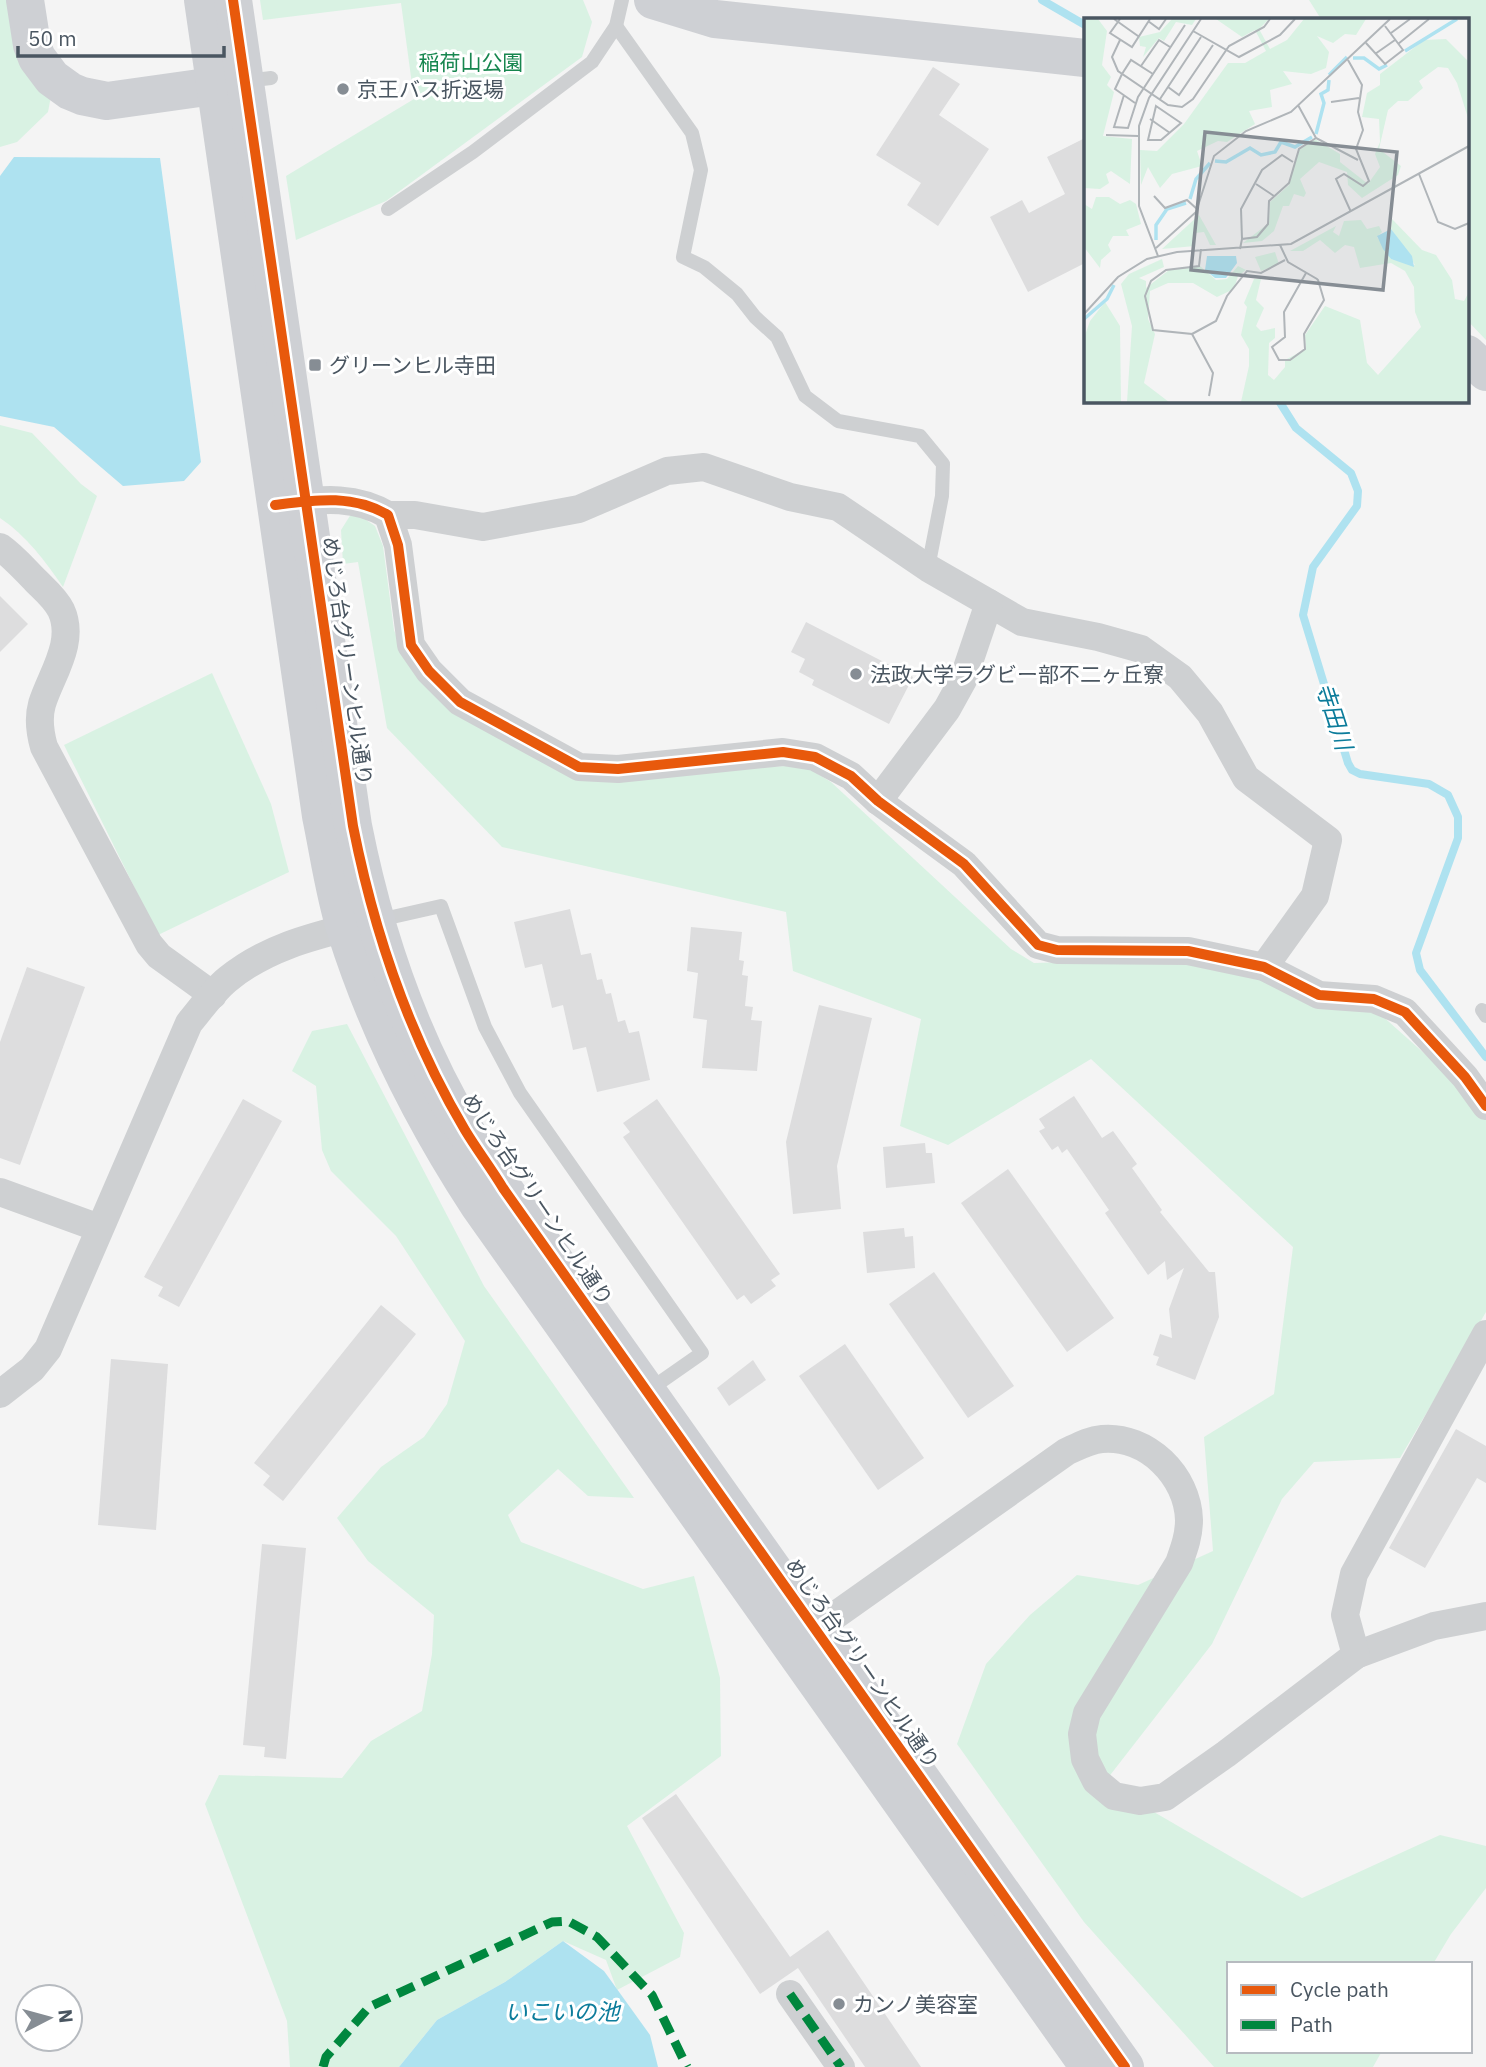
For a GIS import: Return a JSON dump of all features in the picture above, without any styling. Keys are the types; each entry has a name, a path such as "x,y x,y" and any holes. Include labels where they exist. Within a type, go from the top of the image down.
{"street":[{"path":"25,0 32,45 37,58 52,78 70,91 94,100 107,101 244,82"},
{"name":"めじろ台グリーンヒル通り","path":"203,0 244,82"},
{"name":"めじろ台グリーンヒル通り","path":"233,0 290,503 321,816 360,924 465,1130 635,1400 803,1636 1125,2067"},
{"path":"653,0 715,19 1084,58"},
{"path":"1468,355 1486,372"},
{"path":"290,503 358,501 388,515 415,515 483,527 579,509 667,471 704,467 790,497 838,507 928,568 1022,622 1098,637 1141,649 1180,677 1210,713 1246,778 1328,840 1315,896 1264,967"},
{"path":"388,515 398,545 411,645 429,671 460,702 579,767 618,769 783,752 816,757 852,776 878,801 964,863 1038,945 1057,950 1188,951 1264,967 1319,995 1374,999 1405,1012 1465,1077 1486,1105"},
{"path":"0,547 52,597 61,610 64,622 63,647 42,705 40,733 44,747 149,944 159,956 213,995"},
{"path":"878,801 947,709 963,680 989,603"},
{"path":"0,1394 32,1369 48,1349 189,1023 226,980 248,964 277,948 360,924"},
{"path":"0,1192 99,1228"},
{"path":"1356,1655 1345,1615 1354,1574 1486,1334"},
{"path":"803,1636 1066,1452 1103,1439 1130,1442 1147,1450 1163,1463 1177,1479 1189,1520 1187,1544 1179,1563 1087,1713 1082,1734 1085,1759 1096,1781 1114,1797 1140,1801 1165,1797 1356,1655 1434,1626 1486,1616"},
{"name":"めじろ台グリーンヒル通り","path":"803,1636 1089,2067"},
{"path":"790,1994 841,2067"}],"lane":[{"path":"388,209 472,152 592,62 616,26 622,0"},
{"path":"616,26 692,133 701,170 683,257 704,267 737,294 755,317 777,337 806,396 838,421 920,436 943,464 942,496 928,568"},
{"path":"360,924 441,906 485,1027 520,1093 702,1353 635,1400"}],"green space":[{"path":"0,0 13,0 51,96 48,112 17,142 0,147"},
{"name":"稲荷山公園","path":"260,0 583,0 592,22 582,57 386,201 296,240 286,176 414,99 401,3 263,20"},
{"path":"1309,0 1486,0 1486,340 1468,321 1468,18 1320,18"},
{"path":"0,425 32,433 81,484 97,496 63,587 27,541 0,518"},
{"path":"353,511 375,526 383,546 394,630 407,663 584,779 786,766 808,768 831,782 1011,949 1034,963 1173,959 1253,973 1379,1013 1463,1088 1486,1120 1486,1312 1400,1458 1314,1462 1282,1499 1212,1644 1104,1783 1302,1898 1440,1835 1486,1846 1486,1888 1451,1934 1434,1962 1227,1962 1227,2053 1381,2053 1373,2067 1214,2067 1084,1922 957,1744 986,1664 1030,1615 1077,1575 1138,1585 1213,1551 1204,1437 1274,1394 1293,1247 1091,1059 948,1145 900,1126 921,1019 793,971 786,912 502,847 387,728 358,562 343,564 341,530"},
{"path":"212,673 271,804 289,872 158,935 64,745"},
{"path":"347,1024 484,1286 634,1498 588,1496 558,1469 508,1515 521,1542 643,1589 694,1576 720,1678 721,1756 627,1826 684,1933 680,1957 617,1990 606,1960 563,1941 505,1982 437,2020 399,2067 290,2067 287,2021 205,1804 219,1775 342,1778 371,1741 422,1711 432,1654 434,1615 368,1561 337,1518 381,1467 424,1437 447,1404 465,1341 396,1236 331,1171 322,1150 316,1086 292,1071 312,1031"}],"water":[{"path":"14,157 160,158 201,462 184,481 123,486 54,427 0,416 0,176"},
{"name":"いこいの池","path":"563,1941 604,1971 650,2035 658,2067 399,2067 437,2020 505,1982"}],"building":[{"path":"933,67 960,84 939,115 989,149 938,226 907,205 921,183 876,155"},
{"path":"1084,138 1084,264 1028,292 990,217 1022,200 1029,213 1065,194 1047,157"},
{"path":"0,596 28,624 0,652"},
{"name":"法政大学ラグビー部不二ヶ丘寮","path":"806,622 913,677 889,724 812,685 814,680 799,672 805,659 791,652"},
{"path":"570,909 581,955 591,953 597,980 602,979 606,994 611,993 618,1022 625,1020 629,1033 639,1031 650,1080 597,1092 586,1047 573,1050 563,1005 552,1008 542,964 525,968 514,922"},
{"path":"691,927 742,932 739,960 744,961 742,975 748,976 745,1006 753,1007 751,1020 762,1021 757,1071 702,1068 707,1020 693,1018 698,973 687,971"},
{"path":"27,967 85,987 20,1165 0,1158 0,1042"},
{"path":"819,1005 872,1018 837,1166 841,1209 793,1214 786,1142"},
{"path":"1074,1096 1102,1138 1113,1131 1137,1164 1132,1168 1162,1210 1160,1212 1209,1272 1215,1272 1219,1317 1195,1380 1156,1365 1159,1357 1153,1355 1160,1334 1172,1338 1169,1309 1184,1268 1167,1280 1165,1261 1148,1275 1105,1213 1109,1210 1067,1149 1062,1153 1058,1146 1052,1150 1039,1131 1045,1128 1039,1119"},
{"path":"243,1099 282,1121 179,1307 158,1296 163,1287 144,1277"},
{"path":"657,1099 780,1274 771,1280 776,1286 751,1304 744,1295 737,1300 623,1137 630,1132 623,1123"},
{"path":"925,1143 926,1153 932,1153 935,1183 886,1188 883,1147"},
{"path":"1008,1169 1114,1318 1067,1352 961,1203"},
{"path":"904,1228 905,1237 913,1236 915,1268 867,1273 863,1232"},
{"path":"934,1272 1014,1386 968,1418 889,1304"},
{"path":"381,1305 416,1334 283,1501 263,1485 270,1476 254,1463"},
{"path":"845,1344 924,1458 878,1490 799,1376"},
{"path":"111,1359 168,1364 156,1530 98,1525"},
{"path":"753,1360 766,1380 729,1406 717,1388"},
{"path":"1456,1429 1486,1446 1486,1483 1477,1478 1425,1568 1389,1548"},
{"path":"262,1544 306,1548 286,1759 264,1757 265,1747 243,1745"},
{"path":"676,1794 790,1957 828,1930 921,2067 865,2067 798,1968 760,1994 642,1818"}],"waterway":[{"name":"寺田川","path":"1042,0 1084,24"},
{"name":"寺田川","path":"1280,402 1296,428 1351,473 1358,491 1357,506 1313,567 1303,615 1352,770 1360,774 1429,784 1448,795 1458,817 1458,838 1416,953 1420,970 1486,1057"}],"marked path":[{"path":"323,2067 326,2057 369,2007 552,1922 568,1921 597,1937 652,1995 687,2067"},
{"path":"790,1994 841,2067"}],"cycle path":[{"path":"233,0 353,826 371,905 410,1020 445,1094 503,1188 1125,2067"},
{"path":"275,505 319,500 347,501 374,508 388,515 398,545 411,645 429,671 460,702 579,767 618,769 783,752 815,757 851,776 878,801 964,864 1038,945 1057,950 1188,951 1264,967 1319,995 1374,999 1405,1012 1465,1077 1486,1106"}],"place":[{"name":"京王バス折返場","path":"343,89"},
{"name":"グリーンヒル寺田","path":"315,365"},
{"name":"法政大学ラグビー部不二ヶ丘寮","path":"856,674"},
{"name":"カンノ美容室","path":"839,2004"}]}
